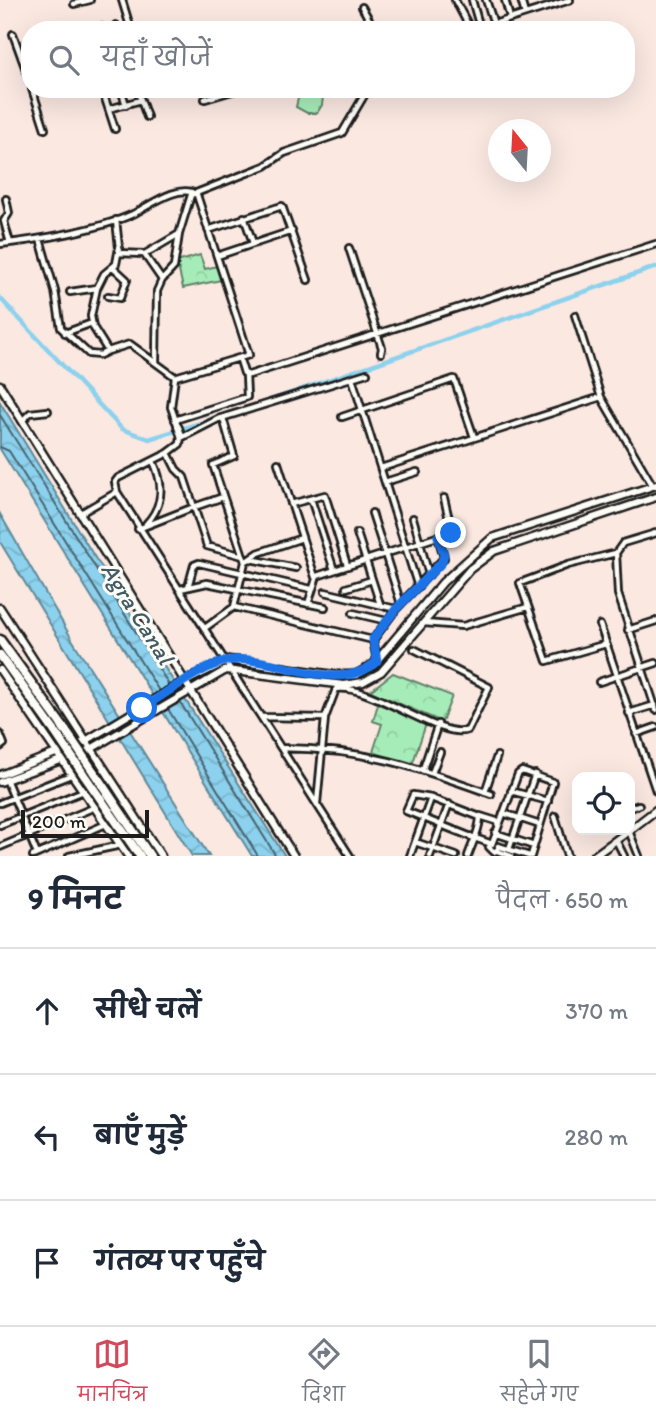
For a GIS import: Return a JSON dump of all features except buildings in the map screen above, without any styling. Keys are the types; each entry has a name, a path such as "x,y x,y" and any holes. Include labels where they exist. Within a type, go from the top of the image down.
{"highway":[{"path":"0,640 59,730 150,856"},
{"path":"0,655 59,730"},
{"path":"89,773 140,856"}],"street":[{"path":"74,4 90,0"},
{"path":"122,0 128,21"},
{"path":"455,0 469,21"},
{"path":"472,0 474,21"},
{"path":"486,0 493,21"},
{"path":"505,0 510,19"},
{"path":"521,0 525,14"},
{"path":"504,21 570,0"},
{"path":"362,6 370,21"},
{"path":"13,34 21,56"},
{"path":"35,98 45,129"},
{"path":"105,98 115,129"},
{"path":"124,98 127,105"},
{"path":"0,244 40,239 116,220 179,192 195,192 265,166 284,153 344,132 362,98"},
{"path":"109,110 141,100 148,117"},
{"path":"175,377 240,360 249,353 195,192"},
{"path":"156,362 157,291 162,280 174,267 179,234 190,197 195,192"},
{"path":"6,200 9,213 4,221 10,243"},
{"path":"208,230 282,206 308,280"},
{"path":"244,217 253,243"},
{"path":"108,351 92,323 97,288 104,274 114,268 118,253 116,220"},
{"path":"217,256 292,231"},
{"path":"118,253 144,254 179,234"},
{"path":"40,239 55,291 60,325 65,333 89,354 100,355 128,344 175,377"},
{"path":"246,375 656,244"},
{"path":"349,248 378,334 380,353"},
{"path":"144,254 162,280"},
{"path":"108,296 120,298 127,280 125,275 114,268"},
{"path":"70,292 97,288"},
{"path":"107,824 35,855 30,835 14,797 2,779 59,756 183,682 226,661 250,661 346,676 365,670 377,661 443,582 492,538 654,485 601,397 575,315"},
{"path":"65,333 92,323"},
{"path":"177,424 247,397 246,375 240,360"},
{"path":"181,437 223,418 367,373"},
{"path":"175,377 171,407 181,437 180,444 169,453 118,478 115,482 117,492 350,856"},
{"path":"352,378 418,587"},
{"path":"342,417 454,379 474,437"},
{"path":"0,385 294,856"},
{"path":"381,468 601,397"},
{"path":"23,420 29,414 48,411"},
{"path":"223,418 234,454 213,466 243,555 247,560 296,568"},
{"path":"169,453 176,469 184,478 207,547 243,555"},
{"path":"140,528 156,513 161,499 161,483 153,461"},
{"path":"278,463 315,577 308,604"},
{"path":"385,482 417,472"},
{"path":"81,513 117,492"},
{"path":"291,505 322,495 326,498 347,565"},
{"path":"140,528 223,497"},
{"path":"59,756 91,748 111,738 219,672 232,670 335,685 363,682 381,672 470,569 494,551 656,497"},
{"path":"315,577 453,531 444,498"},
{"path":"311,499 334,570"},
{"path":"372,513 401,604"},
{"path":"413,517 429,575"},
{"path":"357,533 380,604"},
{"path":"629,713 656,707 618,594 616,553 622,543 656,533"},
{"path":"377,661 373,639 396,609 444,558 438,536"},
{"path":"205,628 234,607 247,560 302,538"},
{"path":"606,644 547,661 520,585 523,580 616,553"},
{"path":"188,587 196,563 311,589"},
{"path":"346,589 372,580"},
{"path":"180,589 204,583 325,607"},
{"path":"325,592 396,609"},
{"path":"234,607 373,639"},
{"path":"422,623 463,626 528,607"},
{"path":"0,608 84,742 91,748 161,856"},
{"path":"353,613 387,621"},
{"path":"628,629 656,621"},
{"path":"600,625 656,791"},
{"path":"317,804 325,718 332,694 340,688 357,691 438,724 467,731 489,687 414,649"},
{"path":"599,681 656,663"},
{"path":"0,670 81,792 95,807 128,856"},
{"path":"262,717 325,718"},
{"path":"423,769 438,724"},
{"path":"636,734 656,727"},
{"path":"0,734 4,744 0,747"},
{"path":"280,748 321,749 371,755 423,769 488,793 497,756"},
{"path":"432,773 440,752"},
{"path":"646,763 656,761"},
{"path":"519,772 552,780 530,856 509,849 493,851 495,833 519,772"},
{"path":"0,803 71,775"},
{"path":"509,849 536,775"},
{"path":"511,791 548,801"},
{"path":"0,825 81,792"},
{"path":"498,825 496,821 414,794 406,811 475,837 493,851 511,856"},
{"path":"410,856 431,798"},
{"path":"430,856 449,804"},
{"path":"635,806 639,805"},
{"path":"0,847 95,807"},
{"path":"635,826 656,810"},
{"path":"503,813 540,825"},
{"path":"467,856 481,821 479,816"},
{"path":"555,816 567,856"},
{"path":"495,833 534,846"},
{"path":"594,856 622,835"},
{"path":"631,835 639,856"},
{"path":"616,840 624,856"},
{"path":"415,842 452,855"},
{"path":"69,856 121,845"}],"green space":[{"path":"298,98 323,98 317,113 307,113 296,107"},
{"path":"200,255 205,269 217,266 221,280 183,288 177,262"},
{"path":"393,673 452,696 442,722 370,691"},
{"path":"378,704 427,721 412,765 373,752 382,724 373,721"}],"water":[{"path":"0,402 97,561 113,581 121,599 285,856 252,856 0,449"},
{"path":"0,514 73,641 209,856 192,856 0,542"}],"waterway":[{"path":"265,402 656,267"},
{"path":"0,298 122,429 149,439 217,418"}],"route":[{"path":"142,708 180,684 229,660 346,676 365,670 377,661 373,639 396,609 442,562 444,554 438,536 451,533"}],"water label":[{"name":"Agra Canal","path":"138,613"}]}
